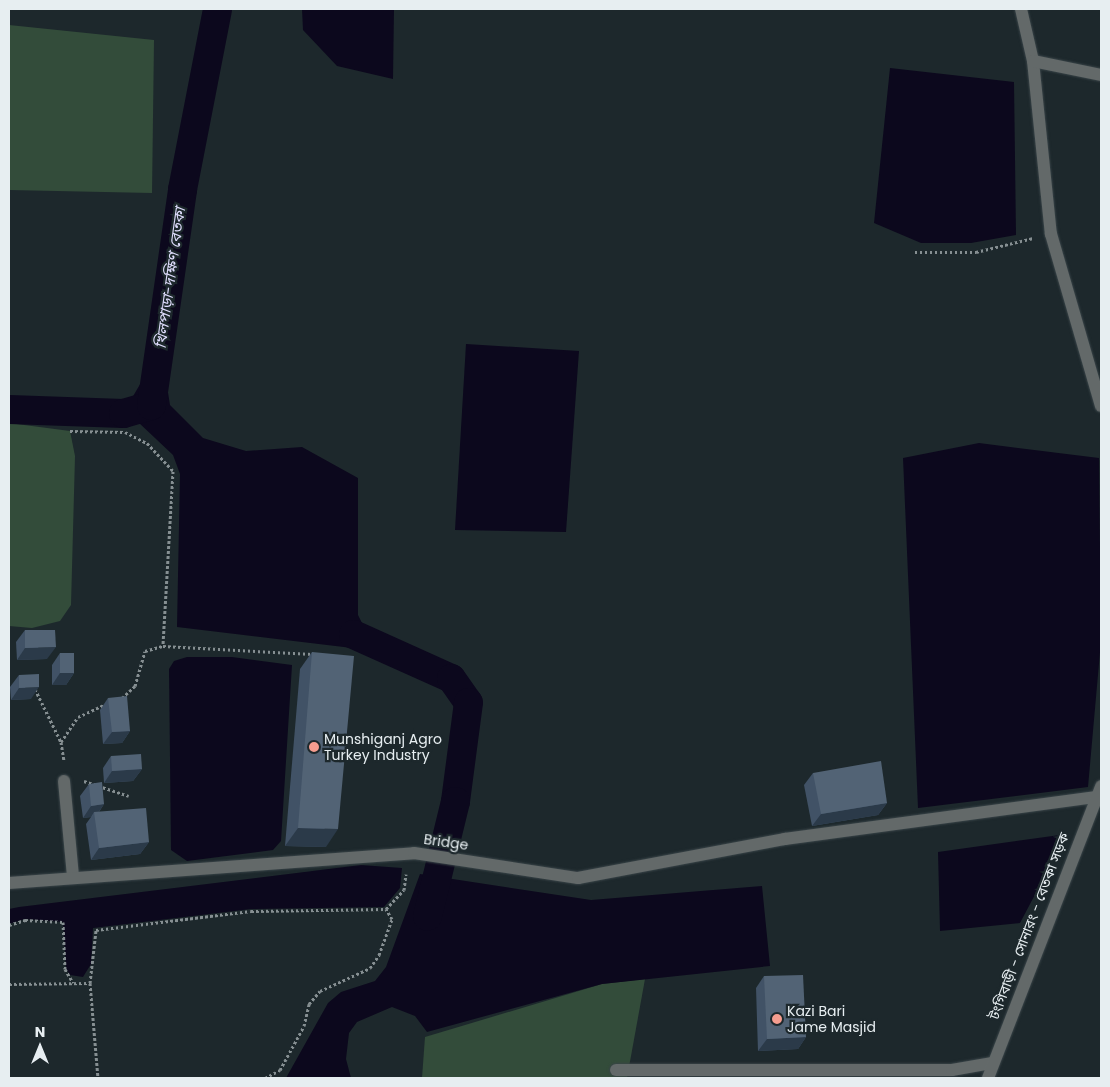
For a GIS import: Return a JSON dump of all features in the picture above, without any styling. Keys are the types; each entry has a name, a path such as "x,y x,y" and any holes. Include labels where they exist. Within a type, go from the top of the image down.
{"street":[{"path":"1021,9 1033,61 1051,234 1099,377 1101,406"},
{"path":"1033,61 1101,75"},
{"path":"64,781 72,877"},
{"name":"Bridge","path":"9,883 408,854 473,861 578,878 785,839 1098,791"},
{"name":"টংগিবাড়ী - সোনারং - বেতকা সড়ক","path":"988,1078 992,1063 1098,791"},
{"path":"616,1070 952,1070 992,1063"}],"path":[{"path":"915,252 976,252 1051,234"},
{"path":"70,431 125,432 147,443 173,471 163,646"},
{"path":"118,700 136,686 145,651 163,646 316,654"},
{"path":"34,681 43,712 61,742 64,781 76,779 129,796"},
{"path":"61,742 78,717 110,702"},
{"path":"386,909 406,884 408,854"},
{"path":"98,1078 90,982 96,930 251,911 386,909"},
{"path":"265,1078 280,1070 304,1026 309,1004 320,991 370,968 379,955 392,919 386,909"},
{"path":"9,925 25,920 63,922 64,969 73,983"},
{"path":"9,984 90,982"}],"green space":[{"path":"9,25 154,40 152,193 9,190"},
{"path":"9,423 70,431 75,456 71,605 60,621 32,628 9,626"},
{"path":"645,979 627,1078 422,1078 425,1037 602,984"}],"shaded area":[{"path":"302,9 394,9 393,79 337,66 303,30"},
{"path":"890,68 1014,82 1016,235 971,243 921,243 874,223"},
{"path":"466,344 579,351 566,532 455,530"},
{"path":"153,362 164,367 170,405 203,438 246,451 302,447 358,478 358,615 364,627 390,647 385,657 352,648 177,627 180,474 173,455 138,422 122,419 120,408 132,398"},
{"path":"979,443 1099,458 1101,641 1088,787 918,808 903,458"},
{"path":"187,657 232,657 292,665 281,841 273,850 187,861 171,850 169,669 174,661"},
{"path":"1067,834 1020,923 940,931 938,852"},
{"path":"361,865 402,868 400,888 384,907 251,909 93,928 91,964 83,977 70,975 66,968 63,922 25,919 9,924 9,909 19,907"},
{"path":"420,874 591,900 762,886 770,966 602,984 427,1032 415,1016 392,1007 357,1022 349,1033 346,1059 351,1078 286,1078 328,1003 341,992 375,981 386,967"}],"building":[{"path":"25,630 55,630 56,647 25,648"},
{"name":"Munshiganj Agro Turkey Industry","path":"312,652 354,656 338,829 298,828"},
{"path":"60,653 74,653 74,673 60,673"},
{"path":"39,674 39,687 19,688 19,675"},
{"path":"127,696 130,731 112,732 108,698"},
{"path":"141,754 142,769 112,771 111,756"},
{"path":"881,761 887,803 821,814 813,773"},
{"path":"102,782 104,804 91,806 89,784"},
{"path":"146,808 149,842 99,848 94,812"},
{"name":"Kazi Bari Jame Masjid","path":"803,975 806,1037 767,1039 764,976"}],"waterway":[{"name":"খিলপাড়া-দক্ষিণ বেতকা","path":"9,409 123,413 151,405 182,189 217,9"},
{"path":"353,634 451,678 468,702 455,801 427,916"}],"place":[{"name":"Munshiganj Agro Turkey Industry","path":"314,747"},
{"name":"Kazi Bari Jame Masjid","path":"777,1019"}]}
